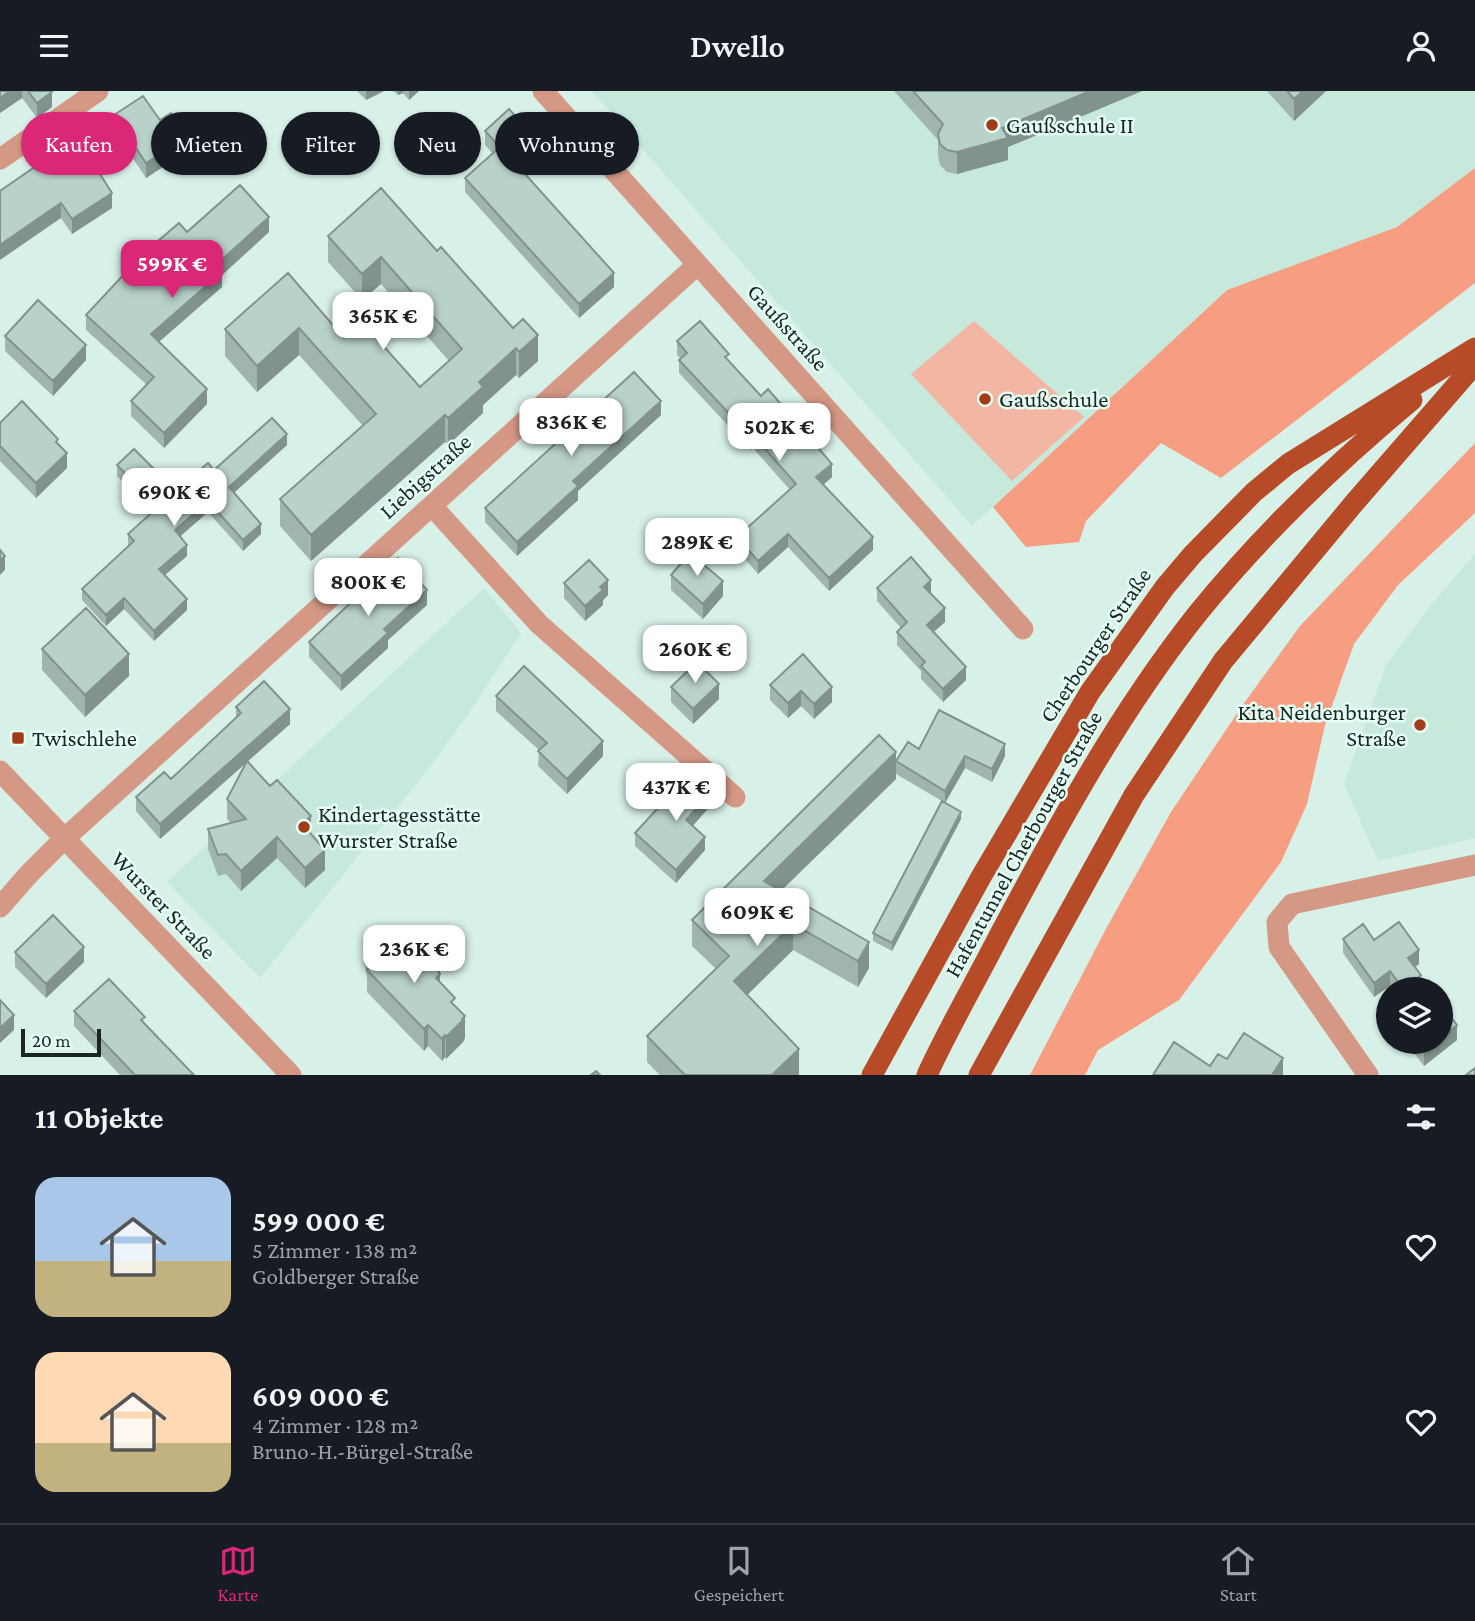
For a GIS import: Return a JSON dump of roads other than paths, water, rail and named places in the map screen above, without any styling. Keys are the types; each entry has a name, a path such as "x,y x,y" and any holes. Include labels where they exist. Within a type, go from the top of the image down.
{"main road":[{"name":"Cherbourger Straße","path":"872,1075 981,877 1090,692 1172,579 1222,523 1288,464 1475,350"},
{"name":"Hafentunnel Cherbourger Straße","path":"927,1075 1063,816 1158,666 1235,569 1322,478 1475,350"},
{"path":"979,1075 1134,795 1223,661 1355,502 1475,364"}],"street":[{"path":"0,159 97,91"},
{"name":"Gaußstraße","path":"543,91 1023,629"},
{"name":"Liebigstraße","path":"64,839 697,265"},
{"path":"432,506 539,624 735,797"},
{"name":"Wurster Straße","path":"0,772 291,1075"},
{"path":"0,907 27,875 64,839"},
{"path":"1368,1075 1279,947 1277,922 1292,904 1475,865"}],"place":[{"name":"Gaußschule II","path":"992,125"},
{"name":"Gaußschule","path":"985,399"},
{"name":"Kita Neidenburger Straße","path":"1420,725"},
{"name":"Twischlehe","path":"18,738"},
{"name":"Kindertagesstätte Wurster Straße","path":"304,827"}]}
